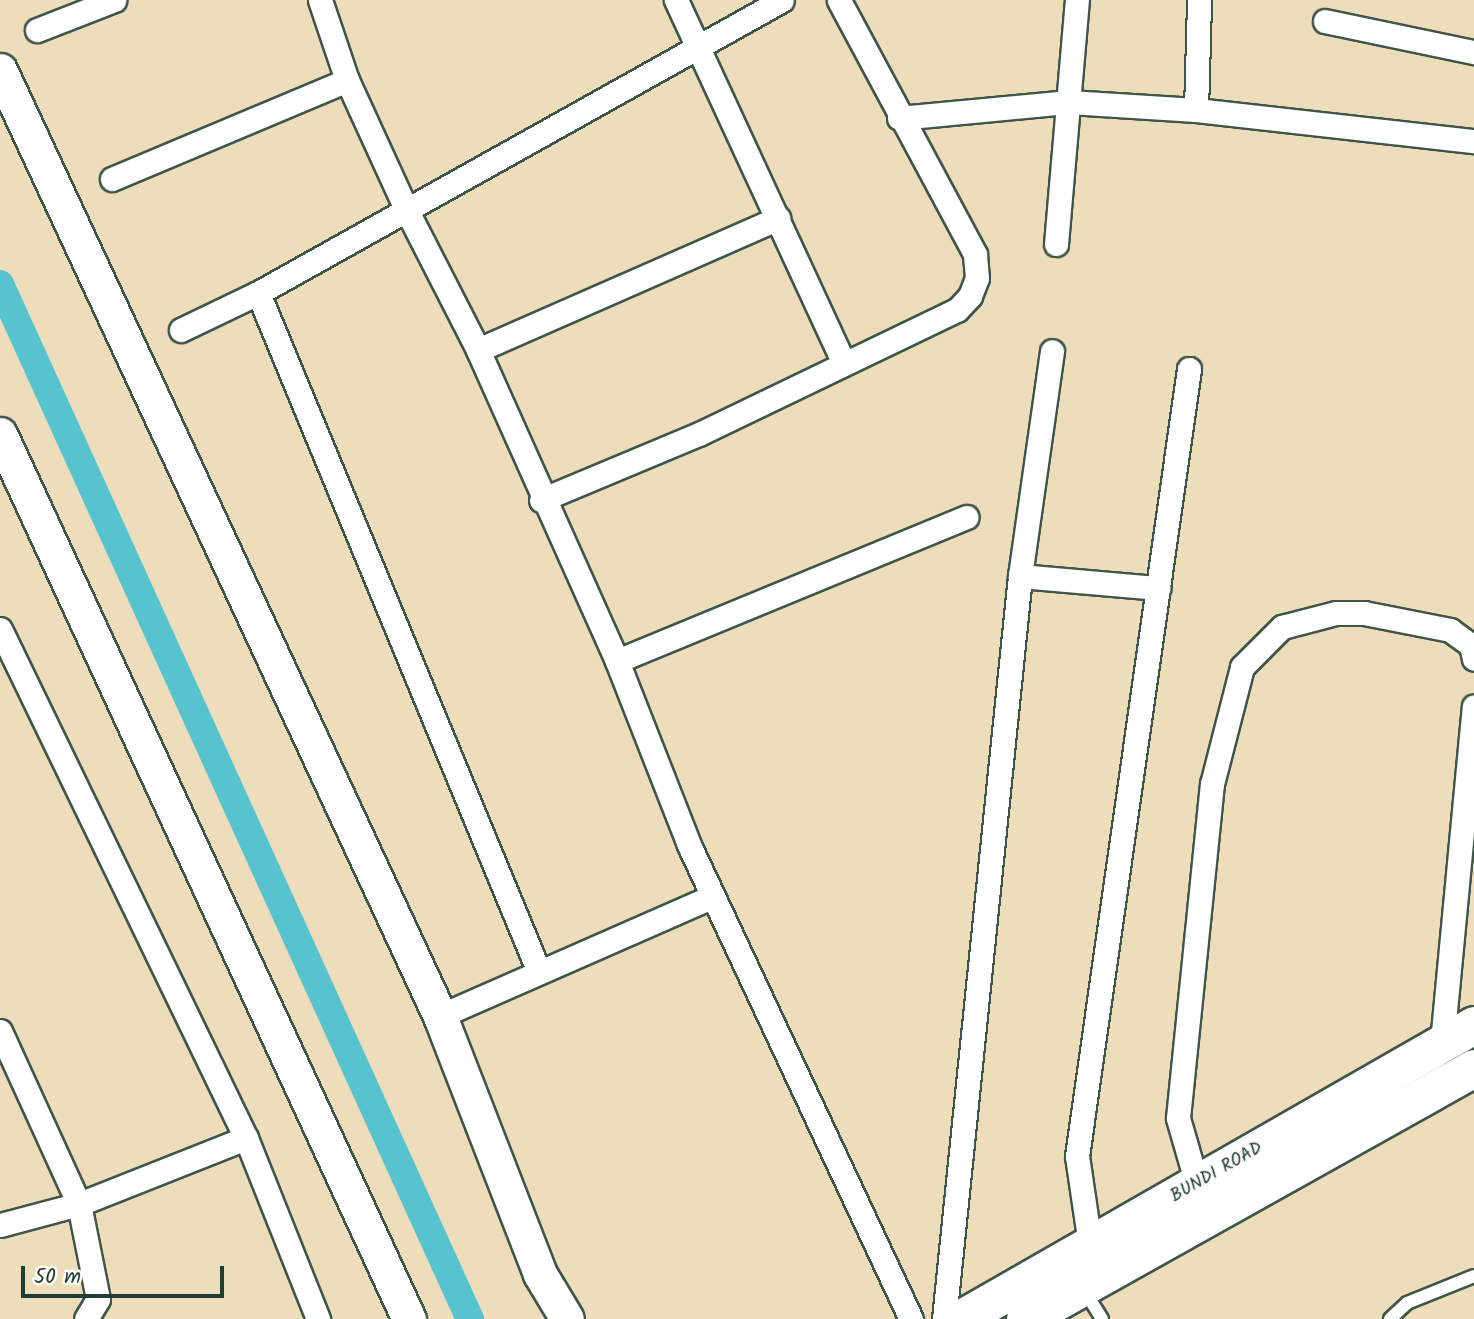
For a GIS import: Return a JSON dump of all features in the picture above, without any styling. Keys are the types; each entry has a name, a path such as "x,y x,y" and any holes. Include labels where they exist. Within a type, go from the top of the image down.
{"main road":[{"name":"BUNDI ROAD","path":"1025,1319 1082,1287 1169,1220 1197,1184 1474,1026"},
{"name":"BUNDI ROAD","path":"960,1319 1090,1244 1169,1220 1474,1068"}],"street":[{"path":"37,30 114,0"},
{"path":"320,0 347,80 407,211 478,350 541,499 617,661 713,896 911,1319"},
{"path":"676,0 844,363"},
{"path":"181,330 258,293 407,211 698,43 782,0"},
{"path":"541,499 699,434 957,310 970,296 977,278 975,254 899,118 839,0"},
{"path":"1056,244 1077,0"},
{"path":"1196,110 1199,0"},
{"path":"1325,21 1474,52"},
{"path":"0,70 440,1016 540,1274 567,1319"},
{"path":"112,179 347,80"},
{"path":"899,118 1069,102 1196,110 1474,141"},
{"path":"478,350 778,218"},
{"path":"258,293 539,972"},
{"path":"944,1319 1020,576 1052,351"},
{"path":"1090,1244 1077,1156 1189,369"},
{"path":"0,435 409,1319"},
{"path":"617,661 967,517"},
{"path":"1020,576 1158,588"},
{"path":"1197,1184 1178,1118 1212,785 1242,667 1282,627 1336,613 1364,613 1450,630 1471,645 1474,659"},
{"path":"1,632 246,1138 318,1319"},
{"path":"1441,1043 1474,707"},
{"path":"440,1016 713,896"},
{"path":"0,1031 79,1204 98,1299 86,1319"},
{"path":"0,1226 79,1204 246,1138"}],"lane":[{"path":"1390,1319 1407,1303 1474,1276"},
{"path":"1082,1287 1102,1319"}],"waterway":[{"path":"0,284 470,1319"}]}
